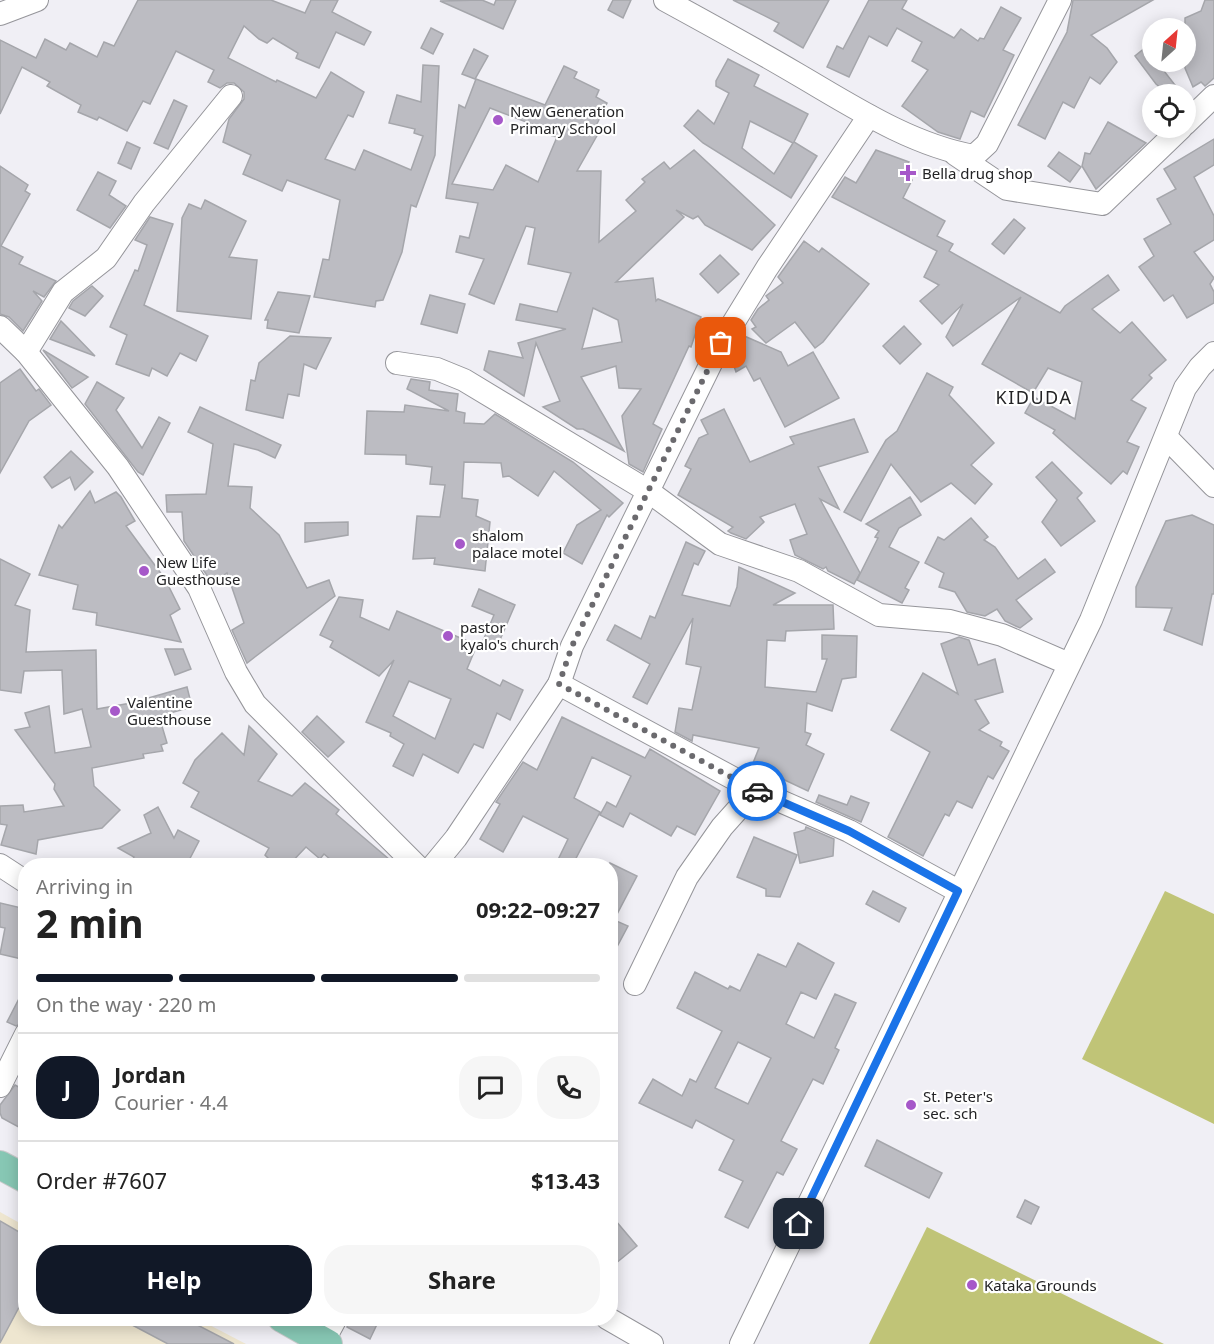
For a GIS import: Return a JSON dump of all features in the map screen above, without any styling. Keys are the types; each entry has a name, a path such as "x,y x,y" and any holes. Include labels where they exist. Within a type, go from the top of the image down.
{"main road":[{"path":"0,1165 18,1175"},
{"path":"298,1326 319,1336"}],"street":[{"path":"0,14 37,0"},
{"path":"665,0 731,35 869,116 953,153 1006,189 1102,204 1171,138"},
{"path":"953,153 974,156 987,144 1060,0"},
{"path":"26,352 63,292 106,258 144,203 231,96"},
{"path":"1196,113 1214,96"},
{"path":"440,858 456,838 559,684 572,646 721,343 767,268 869,116"},
{"path":"0,327 26,352 118,467 199,588 236,672 255,704 409,858"},
{"path":"741,1344 1091,620 1185,388 1200,367 1214,353"},
{"path":"397,363 437,369 464,380 648,491 720,544 799,571 879,615 950,621 1002,635 1069,664"},
{"path":"1166,437 1214,486"},
{"path":"559,684 755,790 849,831 958,891"},
{"path":"635,984 687,877 722,827 755,790"},
{"path":"0,865 18,877"},
{"path":"0,1086 18,1050"},
{"path":"618,1324 652,1344"}],"shaded area":[{"path":"0,1212 18,1222 18,1326 211,1326 246,1344 0,1344"}],"green space":[{"path":"1165,891 1214,914 1214,1124 1082,1059"},
{"name":"Kataka Grounds","path":"927,1227 1164,1344 869,1344"}],"building":[{"path":"138,0 271,0 305,13 311,0 338,0 332,12 371,32 364,45 336,32 319,68 296,58 298,53 273,38 267,43 259,39 244,26 228,58 276,82 277,80 316,98 331,72 364,92 353,117 348,115 325,159 355,170 364,150 411,170 423,136 414,133 415,129 389,123 397,95 421,102 423,65 439,66 435,155 416,207 411,205 402,252 383,300 376,301 375,307 314,297 323,259 329,260 340,200 287,180 282,191 243,174 251,155 223,142 229,119 244,99 244,92 234,83 227,83 220,88 208,82 214,70 176,51 150,104 143,101 127,131 99,117 97,120 78,112 81,105 47,86 50,82 22,67 0,114 0,40 36,58 45,39 66,50 70,43 97,57 104,42 114,46"},
{"path":"482,0 494,5 496,0 516,0 503,29 440,1"},
{"path":"613,0 631,0 623,18 608,10"},
{"path":"733,0 829,0 803,48 774,31 779,23"},
{"path":"869,0 907,0 902,9 954,38 961,29 978,41 980,38 984,39 1001,7 1021,18 1003,50 1014,55 984,117 971,111 960,139 938,132 902,106 928,70 912,61 922,42 897,28 887,46 869,36 849,77 827,67 837,46 843,49"},
{"path":"1073,0 1153,0 1091,35 1107,48 1117,62 1100,84 1090,77 1074,108 1063,102 1045,139 1018,125 1067,32"},
{"path":"1205,0 1214,0 1214,78 1205,86 1201,82 1196,85 1192,84 1187,72 1196,72 1196,18 1185,18 1201,11"},
{"path":"431,28 443,34 433,54 421,48"},
{"path":"474,49 488,56 475,79 462,74"},
{"path":"1142,50 1142,65 1135,56"},
{"path":"728,59 759,75 754,86 808,114 794,142 817,156 791,198 703,143 684,126 698,110 714,124 729,93 716,86 716,81","holes":["750,121 793,143 774,174 742,148"]},
{"path":"564,66 577,72 574,78 599,90 596,97 607,103 593,132 598,134 577,171 601,171 599,242 636,211 626,200 645,182 642,179 664,162 670,169 694,150 775,225 752,250 705,225 698,216 693,219 676,210 684,217 616,282 653,278 656,301 658,299 701,317 691,347 689,346 653,424 662,429 643,472 629,464 622,416 641,389 619,388 616,366 581,377 624,451 583,429 577,429 543,407 560,401 536,343 524,396 484,370 489,351 523,358 518,343 566,329 516,320 520,304 557,312 571,273 528,264 535,228 526,226 494,304 469,294 484,259 456,252 460,236 469,238 478,203 446,198 459,105 465,108 476,79 545,105","holes":["490,108 534,125 532,130 557,137 538,182 506,165 493,190 452,184","593,308 618,320 622,342 582,349"]},
{"path":"1147,72 1165,72 1174,84 1156,84"},
{"path":"174,100 187,106 168,149 154,143"},
{"path":"1108,122 1146,143 1096,189 1082,166 1085,153 1090,154"},
{"path":"1214,139 1214,165 1194,177 1214,216 1214,240 1194,252 1214,278 1210,284 1214,292 1214,303 1187,318 1173,295 1164,301 1139,267 1154,256 1144,239 1171,224 1157,199 1176,189 1164,169"},
{"path":"127,142 140,148 131,169 118,163"},
{"path":"876,150 909,162 902,175 912,180 903,198 945,221 937,236 953,244 949,251 1060,313 1065,306 1108,275 1119,290 1092,309 1120,333 1132,322 1166,360 1149,375 1152,378 1131,400 1146,408 1127,442 1139,447 1127,474 1123,471 1111,484 1053,433 1055,430 1025,413 1034,397 1075,419 1082,382 1048,368 1033,393 982,364 1021,297 953,346 946,337 963,304 942,324 920,301 939,285 924,277 937,251 832,197 845,177 856,183"},
{"path":"1059,152 1081,167 1070,182 1048,166"},
{"path":"0,166 28,185 25,191 30,194 1,246 23,257 19,264 56,281 44,297 33,291 42,301 23,331 9,317 0,314"},
{"path":"98,172 116,181 109,195 126,206 110,228 77,210"},
{"path":"205,200 246,221 229,257 257,260 251,319 177,311 182,218 189,204 201,209"},
{"path":"150,217 173,224 144,305 208,336 196,361 180,353 167,376 152,368 149,376 116,364 127,335 110,327 135,270 138,271 147,245 135,240"},
{"path":"1014,219 1025,228 1004,254 992,244"},
{"path":"804,241 819,252 822,248 869,284 823,342 815,348 795,322 766,343 752,329 756,327 751,320 758,309 769,300 766,296 783,283 778,277"},
{"path":"720,255 739,274 718,293 700,274"},
{"path":"92,286 103,296 85,316 69,308 73,301"},
{"path":"278,292 310,296 299,333 267,328 268,320 265,320"},
{"path":"430,295 465,304 457,333 421,324"},
{"path":"61,321 67,327 95,356 50,339"},
{"path":"904,326 921,344 900,364 883,346"},
{"path":"742,335 781,352 788,366 813,352 839,398 785,427 760,378 754,381 746,366 736,372 730,355"},
{"path":"290,336 331,338 316,369 304,364 299,396 288,394 283,418 246,410 251,380 255,381 259,363"},
{"path":"43,350 88,377 72,388"},
{"path":"20,369 36,391 39,389 51,405 29,421 0,473 0,383"},
{"path":"927,373 953,387 949,395 994,443 971,465 992,484 975,504 951,483 921,502 891,464 861,521 844,512 886,440 897,431"},
{"path":"411,379 430,382 429,390 458,394 456,411 465,413 464,423 484,424 495,414 573,462 623,503 609,517 607,515 582,564 563,553 577,525 601,510 554,471 538,496 509,476 503,477 501,463 464,462 462,498 478,500 476,516 490,522 485,571 434,564 435,558 413,559 417,516 440,517 445,485 430,484 432,467 406,464 406,455 365,454 367,411 404,412 405,405 449,411 407,389"},
{"path":"97,382 124,398 116,410 142,448 159,417 170,423 143,475 138,472 85,404"},
{"path":"200,407 281,445 275,458 258,450 234,444 228,486 252,487 250,508 279,535 307,588 329,580 335,596 247,663 232,630 244,623 227,573 212,583 184,541 182,512 167,512 166,495 206,494 213,444 188,432"},
{"path":"724,409 750,462 794,444 790,437 854,419 868,452 818,467 839,509 820,499 860,573 854,584 828,571 826,567 823,569 795,555 790,540 807,534 795,504 760,517 764,522 746,539 731,533 728,531 733,527 678,495 691,469 685,466 699,438 708,434 701,420"},
{"path":"71,451 93,472 75,490 70,477 52,488 44,477"},
{"path":"1052,462 1082,493 1077,498 1095,521 1061,546 1042,522 1057,500 1036,477"},
{"path":"90,491 95,503 116,492 121,497 135,521 126,526 165,579 180,609 170,615 181,642 96,625 97,613 73,609 78,585 39,575 59,525 62,528"},
{"path":"910,497 921,515 899,528 889,547 919,562 905,588 909,590 902,603 857,580 878,538 875,537 879,531 866,524"},
{"path":"1192,515 1214,525 1214,594 1212,594 1202,645 1164,630 1172,608 1136,607 1136,587 1166,521"},
{"path":"971,518 988,537 984,540 995,547 1018,579 1045,559 1055,572 1016,600 1032,619 1020,628 1005,621 997,609 985,616 967,612 955,592 939,587 944,573 925,563 938,537 944,540"},
{"path":"348,522 348,535 305,542 305,523"},
{"path":"686,542 705,551 698,565 694,563 682,595 730,606 737,587 739,567 795,593 773,605 833,605 834,629 786,631 785,641 767,640 765,687 816,692 827,659 822,659 822,635 857,636 856,677 842,679 832,711 807,703 805,732 811,734 806,745 824,754 808,791 772,774 771,777 751,768 759,748 693,735 692,741 675,732 679,708 692,710 701,667 686,664 693,618 647,704 633,697 650,664 607,640 615,625 641,639 650,616 655,618"},
{"path":"0,559 30,574 15,605 30,610 26,652 96,650 97,709 131,703 187,687 192,707 159,716 167,743 161,745 163,751 143,754 144,758 92,768 94,786 120,810 102,828 38,840 36,854 1,845 7,825 0,824 0,806 23,805 24,812 64,806 54,789 55,784 15,730 30,727 25,713 49,706 55,753 91,747 82,709 64,714 62,670 24,671 21,693 0,690"},
{"path":"479,589 515,605 496,649 482,643 494,615 472,606"},
{"path":"339,597 363,600 360,617 389,630 397,611 477,645 467,669 500,686 503,680 523,690 510,720 497,713 483,748 474,744 458,773 423,754 413,776 393,766 404,744 390,736 391,733 366,722 394,660 379,676 330,647 333,641 320,635","holes":["409,681 451,699 435,739 393,716"]},
{"path":"959,637 969,640 978,665 995,659 1003,692 975,700 989,723 979,730 1002,742 1000,746 1009,751 993,779 988,776 972,808 957,801 949,816 945,814 923,856 888,837 930,752 891,730 923,673 958,694 941,644"},
{"path":"165,649 183,649 191,669 175,675"},
{"path":"317,716 344,742 328,757 302,732"},
{"path":"562,717 645,758 650,749 720,791 695,835 677,826 671,836 630,813 623,827 600,815 607,802 616,807 631,776 592,757 574,798 600,812 576,858 559,858 568,839 523,816 503,852 480,839 500,804 496,802 523,762 537,770"},
{"path":"249,726 277,754 258,781 292,796 305,783 339,810 336,814 388,858 329,858 324,854 319,858 306,847 296,858 268,858 265,855 269,848 191,807 199,792 183,783 195,760 222,733 244,755"},
{"path":"819,795 847,805 851,796 869,803 861,822 816,802"},
{"path":"158,807 174,838 178,830 199,841 190,858 133,858 118,848 151,833 144,815"},
{"path":"806,827 834,839 833,856 800,863 794,833 805,830"},
{"path":"754,837 797,855 780,897 766,896 766,889 737,877"},
{"path":"618,867 637,876 618,912"},
{"path":"873,891 906,908 899,922 866,904"},
{"path":"0,903 18,907 18,958 0,954 5,928 0,927"},
{"path":"618,922 628,926 618,945"},
{"path":"798,943 834,963 816,999 801,992 786,1024 814,1038 835,994 856,1003 835,1048 839,1050 823,1084 813,1079 781,1141 797,1149 783,1175 777,1172 748,1228 725,1217 743,1181 719,1170 734,1140 696,1120 692,1128 639,1103 653,1079 682,1096 690,1079 696,1082 722,1031 677,1008 695,972 728,989 730,986 740,991 758,954 786,967","holes":["738,1042 771,1058 748,1104 715,1088"]},
{"path":"18,1001 18,1025 7,1022"},
{"path":"15,1085 18,1087 18,1127 2,1118 0,1105"},
{"path":"877,1140 942,1173 929,1198 865,1166"},
{"path":"1025,1200 1039,1207 1031,1224 1017,1217"},
{"path":"0,1221 18,1231 18,1309 0,1343"},
{"path":"618,1223 637,1246 618,1261"},
{"path":"134,1326 199,1326 234,1344 168,1344"},
{"path":"347,1326 376,1326 370,1339"}],"way so far":[{"path":"721,343 572,646 559,684 757,791"}],"place":[{"name":"New Generation Primary School","path":"498,120"},
{"name":"Bella drug shop","path":"908,173"},
{"name":"shalom palace motel","path":"460,544"},
{"name":"New Life Guesthouse","path":"144,571"},
{"name":"pastor kyalo's church","path":"448,636"},
{"name":"Valentine Guesthouse","path":"115,711"},
{"name":"St. Peter's sec. sch","path":"911,1105"},
{"name":"Kataka Grounds","path":"972,1285"}],"district":[{"name":"KIDUDA","path":"1034,397"}],"route":[{"path":"757,791 849,831 958,891 799,1224"}]}
